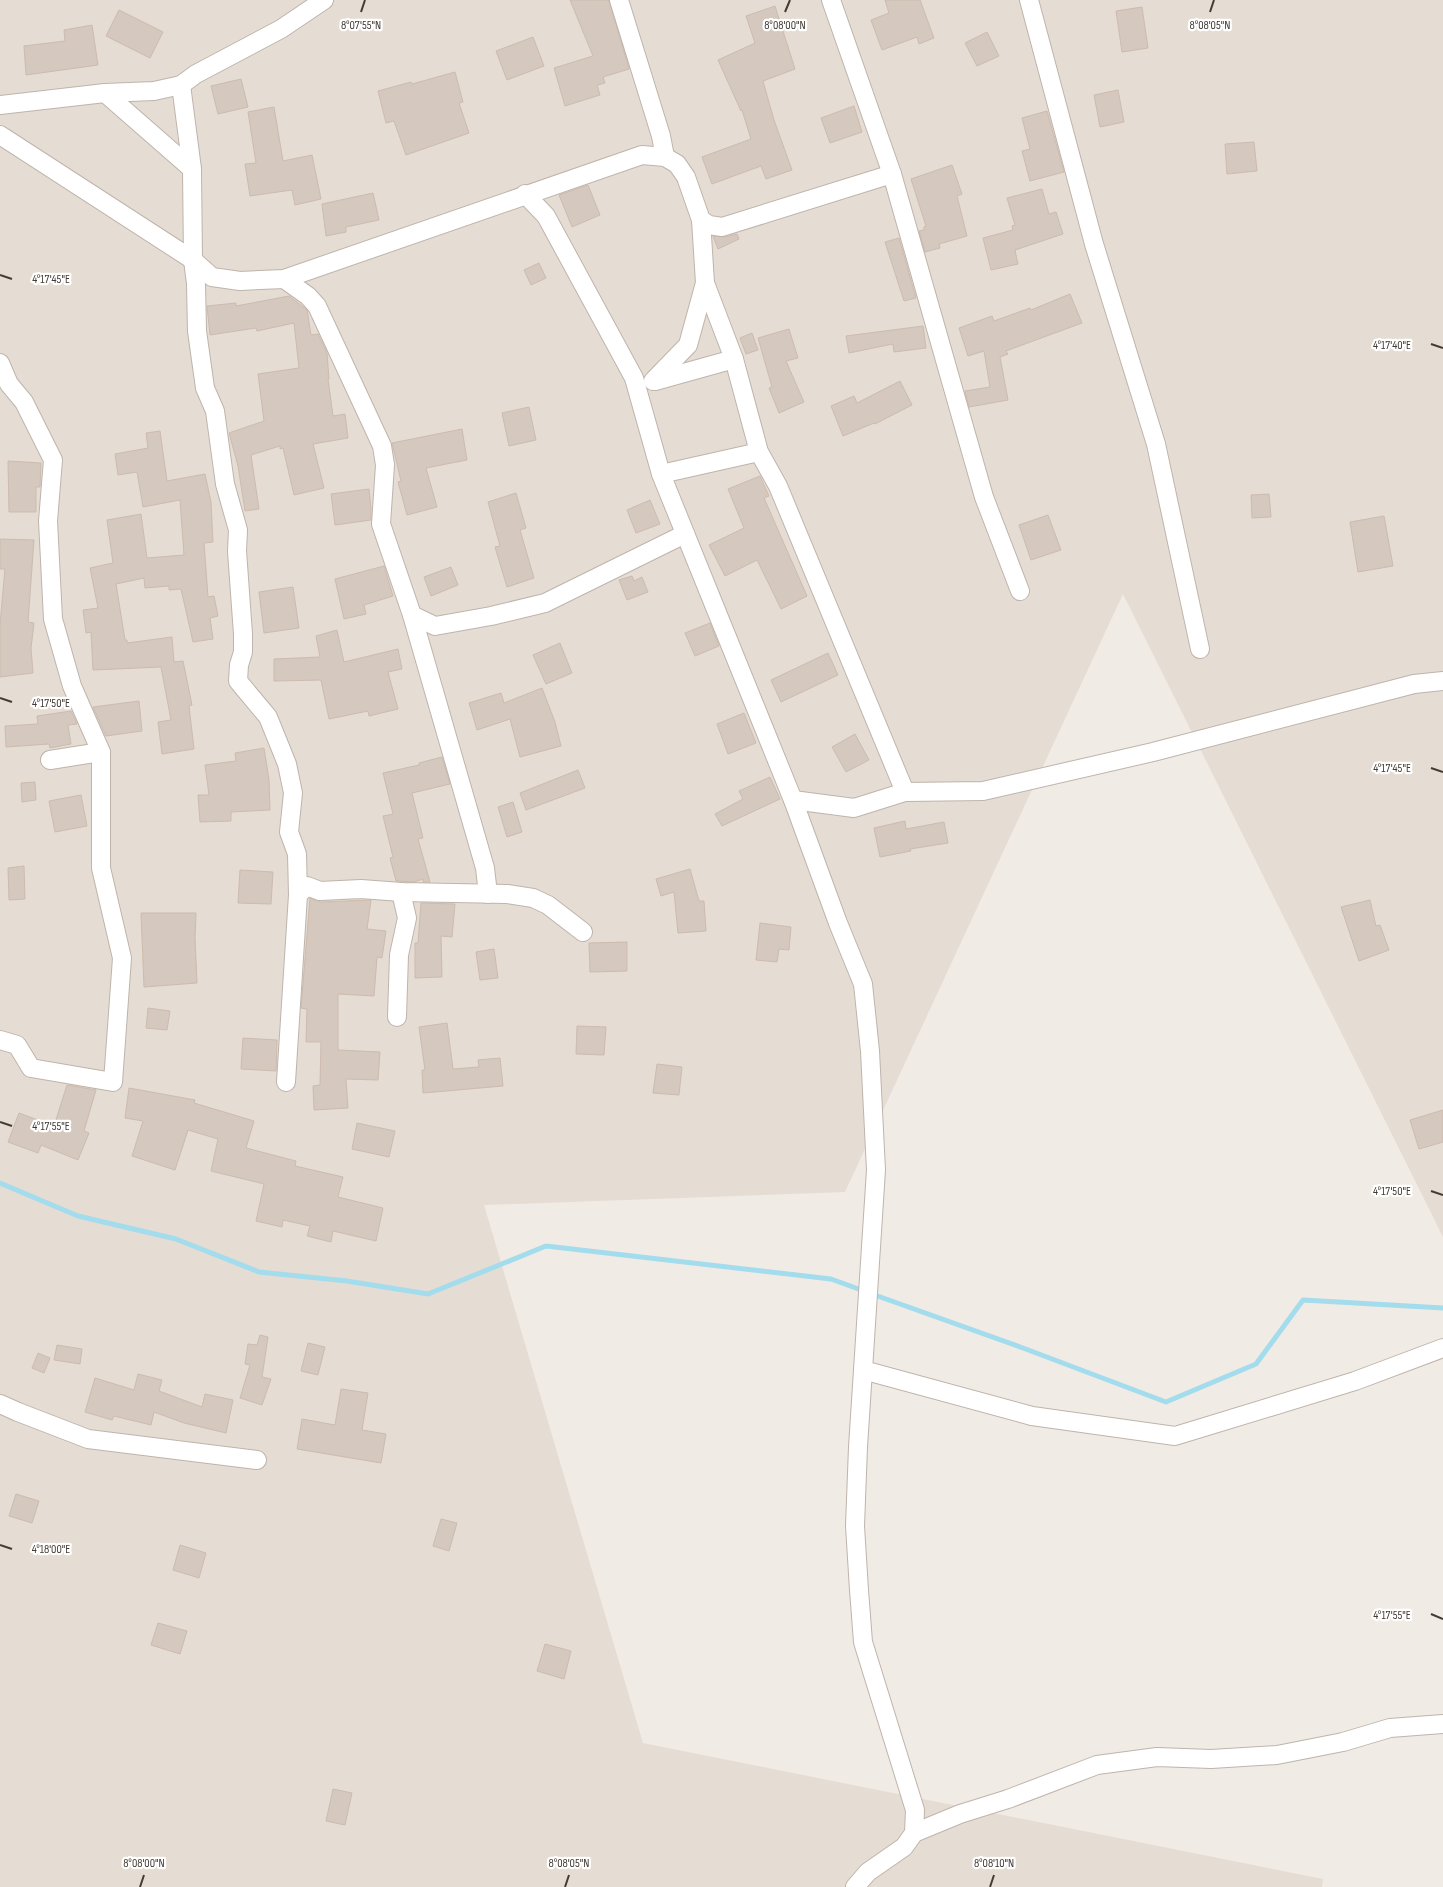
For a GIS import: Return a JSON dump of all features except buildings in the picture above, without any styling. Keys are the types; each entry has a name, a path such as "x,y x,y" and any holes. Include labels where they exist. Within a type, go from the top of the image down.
{"street":[{"path":"0,105 105,93 154,91 181,85 196,74 281,29 324,0"},
{"path":"619,0 661,136 665,157"},
{"path":"831,0 892,174 984,497 1020,592"},
{"path":"1029,0 1094,244 1156,444 1200,649"},
{"path":"181,85 192,169 193,260 204,280 197,331 205,388 215,411 225,484 238,530 237,551 243,634 243,652 238,664 238,681 268,717 287,764 293,793 289,832 297,854 298,895 286,1082"},
{"path":"105,93 192,169"},
{"path":"0,135 193,260"},
{"path":"204,280 250,281 284,279 642,155 665,157 677,164 686,177 701,220 705,283 734,359 758,452 778,486 905,792"},
{"path":"701,220 709,226 722,227 892,174"},
{"path":"546,216 550,186"},
{"path":"525,194 546,216 634,378 661,474 792,800 863,984 870,1051 876,1170 855,1526 863,1642 915,1810 914,1834"},
{"path":"284,279 308,296 317,306 382,446 385,465 381,524 412,615 485,868 488,894"},
{"path":"653,382 688,345 705,283"},
{"path":"634,378 653,382 734,359"},
{"path":"0,363 9,384 24,402 53,460 48,521 53,620 72,686 101,752 101,868 122,958 113,1082 31,1068 17,1046 0,1040"},
{"path":"661,474 758,452"},
{"path":"412,615 435,626 491,616 546,603 685,534"},
{"path":"792,800 854,808 905,792 983,791 1152,752 1414,684 1443,681"},
{"path":"50,760 101,752"},
{"path":"298,895 307,886 320,891 362,888 400,892 507,894 533,898 548,905 584,932"},
{"path":"397,1017 399,955 407,918 400,892"},
{"path":"863,1370 1032,1416 1175,1436 1355,1381 1443,1348"},
{"path":"0,1404 88,1439 258,1460"},
{"path":"855,1887 868,1872 904,1847 914,1834 960,1814 1008,1799 1097,1765 1157,1757 1211,1759 1277,1755 1344,1742 1390,1728 1443,1724"}],"shaded area":[{"path":"0,0 1443,0 1443,1237 1123,594 845,1192 484,1205 643,1743 1323,1879 1322,1887 0,1887"}],"waterway":[{"path":"0,1183 78,1216 176,1239 259,1272 347,1281 428,1294 546,1246 831,1279 864,1291"},
{"path":"872,1294 1166,1402 1256,1364 1303,1300 1443,1308"}]}
